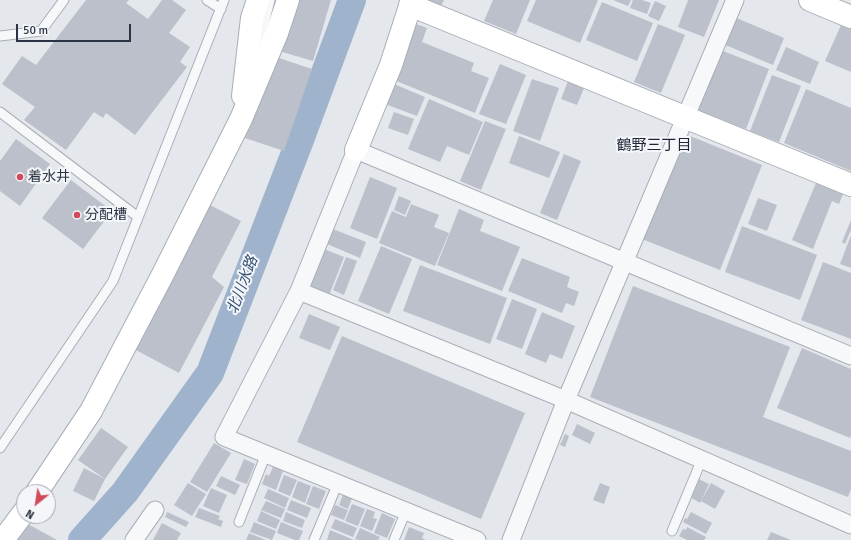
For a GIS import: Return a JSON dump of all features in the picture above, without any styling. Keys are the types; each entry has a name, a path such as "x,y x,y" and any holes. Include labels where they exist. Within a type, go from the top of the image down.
{"street":[{"path":"240,119 252,18 258,0"},
{"path":"43,484 91,411 162,276 240,119 277,33 288,0"},
{"path":"511,540 566,400 735,0"},
{"path":"810,0 851,17"},
{"path":"474,539 224,437 299,291 391,65 411,2 685,118 851,186"},
{"path":"356,150 851,356"},
{"path":"299,291 566,400 851,525"},
{"path":"134,540 155,510"},
{"path":"3,540 16,523"}],"lane":[{"path":"0,36 41,31 64,0"},
{"path":"208,0 221,9"},
{"path":"0,448 113,281 224,0"},
{"path":"240,119 270,0"},
{"path":"0,112 138,217"},
{"path":"239,522 266,454"},
{"path":"672,531 702,459"},
{"path":"314,540 338,483"},
{"path":"394,540 406,511"}],"building":[{"path":"86,0 129,0 126,3 148,19 162,0 172,0 186,10 169,33 190,47 180,62 187,67 135,135 106,113 103,118 94,112 66,150 24,120 35,107 2,84 22,56 36,65"},
{"path":"294,0 331,0 313,61 279,51"},
{"path":"427,0 444,0 441,6"},
{"path":"493,0 530,0 516,34 484,21"},
{"path":"536,0 598,0 580,43 527,21"},
{"path":"613,0 631,0 628,6"},
{"path":"633,0 642,0 651,3 647,14 630,8"},
{"path":"688,0 719,0 704,37 678,27"},
{"path":"655,1 666,6 659,21 648,16"},
{"path":"602,2 653,23 637,61 586,40"},
{"path":"734,17 784,38 773,65 723,44"},
{"path":"416,24 427,28 422,42 474,63 471,71 489,78 475,113 394,80"},
{"path":"658,24 685,35 661,93 634,82"},
{"path":"841,25 851,29 851,72 825,61"},
{"path":"786,47 819,62 810,84 776,70"},
{"path":"718,49 769,69 746,129 695,109"},
{"path":"273,56 312,69 284,151 245,138"},
{"path":"500,64 526,75 506,124 479,114"},
{"path":"772,75 801,86 779,142 750,131"},
{"path":"532,79 559,88 540,141 513,131"},
{"path":"568,81 584,88 577,105 561,99"},
{"path":"394,84 425,97 417,116 385,104"},
{"path":"806,89 851,108 851,171 784,143"},
{"path":"429,99 483,122 469,155 447,146 440,162 408,149"},
{"path":"394,112 414,119 408,135 388,128"},
{"path":"485,121 506,129 481,190 460,181"},
{"path":"685,134 762,165 720,270 642,239"},
{"path":"519,136 560,152 549,178 509,163"},
{"name":"着水井","path":"16,139 50,164 20,206 0,191 0,161"},
{"path":"564,154 581,161 557,220 540,213"},
{"path":"370,177 397,188 377,239 350,228"},
{"name":"分配槽","path":"71,180 112,211 83,249 42,218"},
{"path":"816,183 843,194 839,204 832,201 813,249 792,240"},
{"path":"399,196 411,201 405,215 394,210"},
{"path":"758,198 777,205 767,231 748,224"},
{"path":"411,204 439,215 434,227 449,233 435,266 379,243 392,211 406,217"},
{"path":"210,205 241,221 212,277 224,287 179,373 134,349"},
{"path":"459,209 484,220 480,231 520,247 502,291 437,265"},
{"path":"851,220 851,230 845,244 842,242"},
{"path":"742,226 817,255 800,300 725,272"},
{"path":"333,229 366,242 360,258 327,244"},
{"path":"851,235 851,268 840,264"},
{"path":"381,246 412,259 389,314 358,301"},
{"path":"324,249 344,257 328,298 313,292 310,286"},
{"path":"346,257 357,261 344,295 333,290"},
{"path":"522,258 570,277 567,287 579,292 574,306 566,303 562,313 508,291"},
{"path":"823,262 851,273 851,339 801,320"},
{"path":"420,265 507,298 490,344 403,311"},
{"path":"633,286 790,347 763,417 851,451 851,489 848,497 590,397"},
{"path":"512,299 537,309 522,349 496,339"},
{"path":"542,312 575,326 562,359 550,354 546,363 525,354"},
{"path":"309,314 340,327 330,350 299,338"},
{"path":"342,336 525,413 481,519 297,442"},
{"path":"802,348 851,369 850,438 777,408"},
{"path":"577,424 595,433 590,444 572,435"},
{"path":"101,428 128,447 105,479 78,460"},
{"path":"565,434 569,436 565,447 560,445"},
{"path":"214,443 231,453 207,492 190,482"},
{"path":"244,459 255,464 247,484 235,480"},
{"path":"273,467 283,471 276,490 262,484 266,474 269,476"},
{"path":"84,468 105,479 94,501 73,491"},
{"path":"284,475 297,480 290,496 278,491"},
{"path":"221,476 240,485 235,495 216,486"},
{"path":"699,479 709,484 700,503 690,497"},
{"path":"298,481 311,486 305,503 292,497"},
{"path":"188,483 206,494 192,516 174,505"},
{"path":"600,483 610,487 604,504 593,500"},
{"path":"711,483 725,491 715,509 701,501"},
{"path":"313,486 326,491 319,509 306,504"},
{"path":"211,488 227,495 219,513 203,506"},
{"path":"268,489 289,498 285,508 264,498"},
{"path":"343,495 352,498 348,509 339,505"},
{"path":"291,500 311,508 307,518 287,510"},
{"path":"266,501 285,509 281,518 261,510"},
{"path":"352,504 365,509 358,526 345,521"},
{"path":"335,505 348,510 344,520 331,515"},
{"path":"199,508 220,516 218,519 223,521 221,527 195,517"},
{"path":"367,509 375,512 373,518 377,519 372,531 360,526"},
{"path":"261,511 280,520 276,529 257,521"},
{"path":"167,512 189,522 186,527 165,517"},
{"path":"286,512 305,520 302,528 283,521"},
{"path":"691,512 712,523 706,534 683,522 685,518 687,519"},
{"path":"382,513 395,519 387,538 374,533"},
{"path":"335,519 357,528 353,537 331,528"},
{"path":"254,522 276,531 272,540 250,532"},
{"path":"281,522 303,531 299,540 295,540 277,533"},
{"path":"162,523 181,533 177,540 153,540"},
{"path":"25,524 28,524 57,540 16,540"},
{"path":"409,527 424,533 422,538 426,540 404,540"},
{"path":"687,527 706,537 704,540 687,540 679,536 683,529 686,530"},
{"path":"360,528 380,537 378,540 355,539"},
{"path":"330,530 354,540 327,540"},
{"path":"771,532 791,540 767,540"},
{"path":"249,533 266,540 246,540"}],"waterway":[{"name":"北川水路","path":"82,540 125,492 210,373 300,140 352,0"}],"place":[{"name":"着水井","path":"20,177"},
{"name":"分配槽","path":"77,215"}],"district":[{"name":"鶴野三丁目","path":"654,146"}]}
